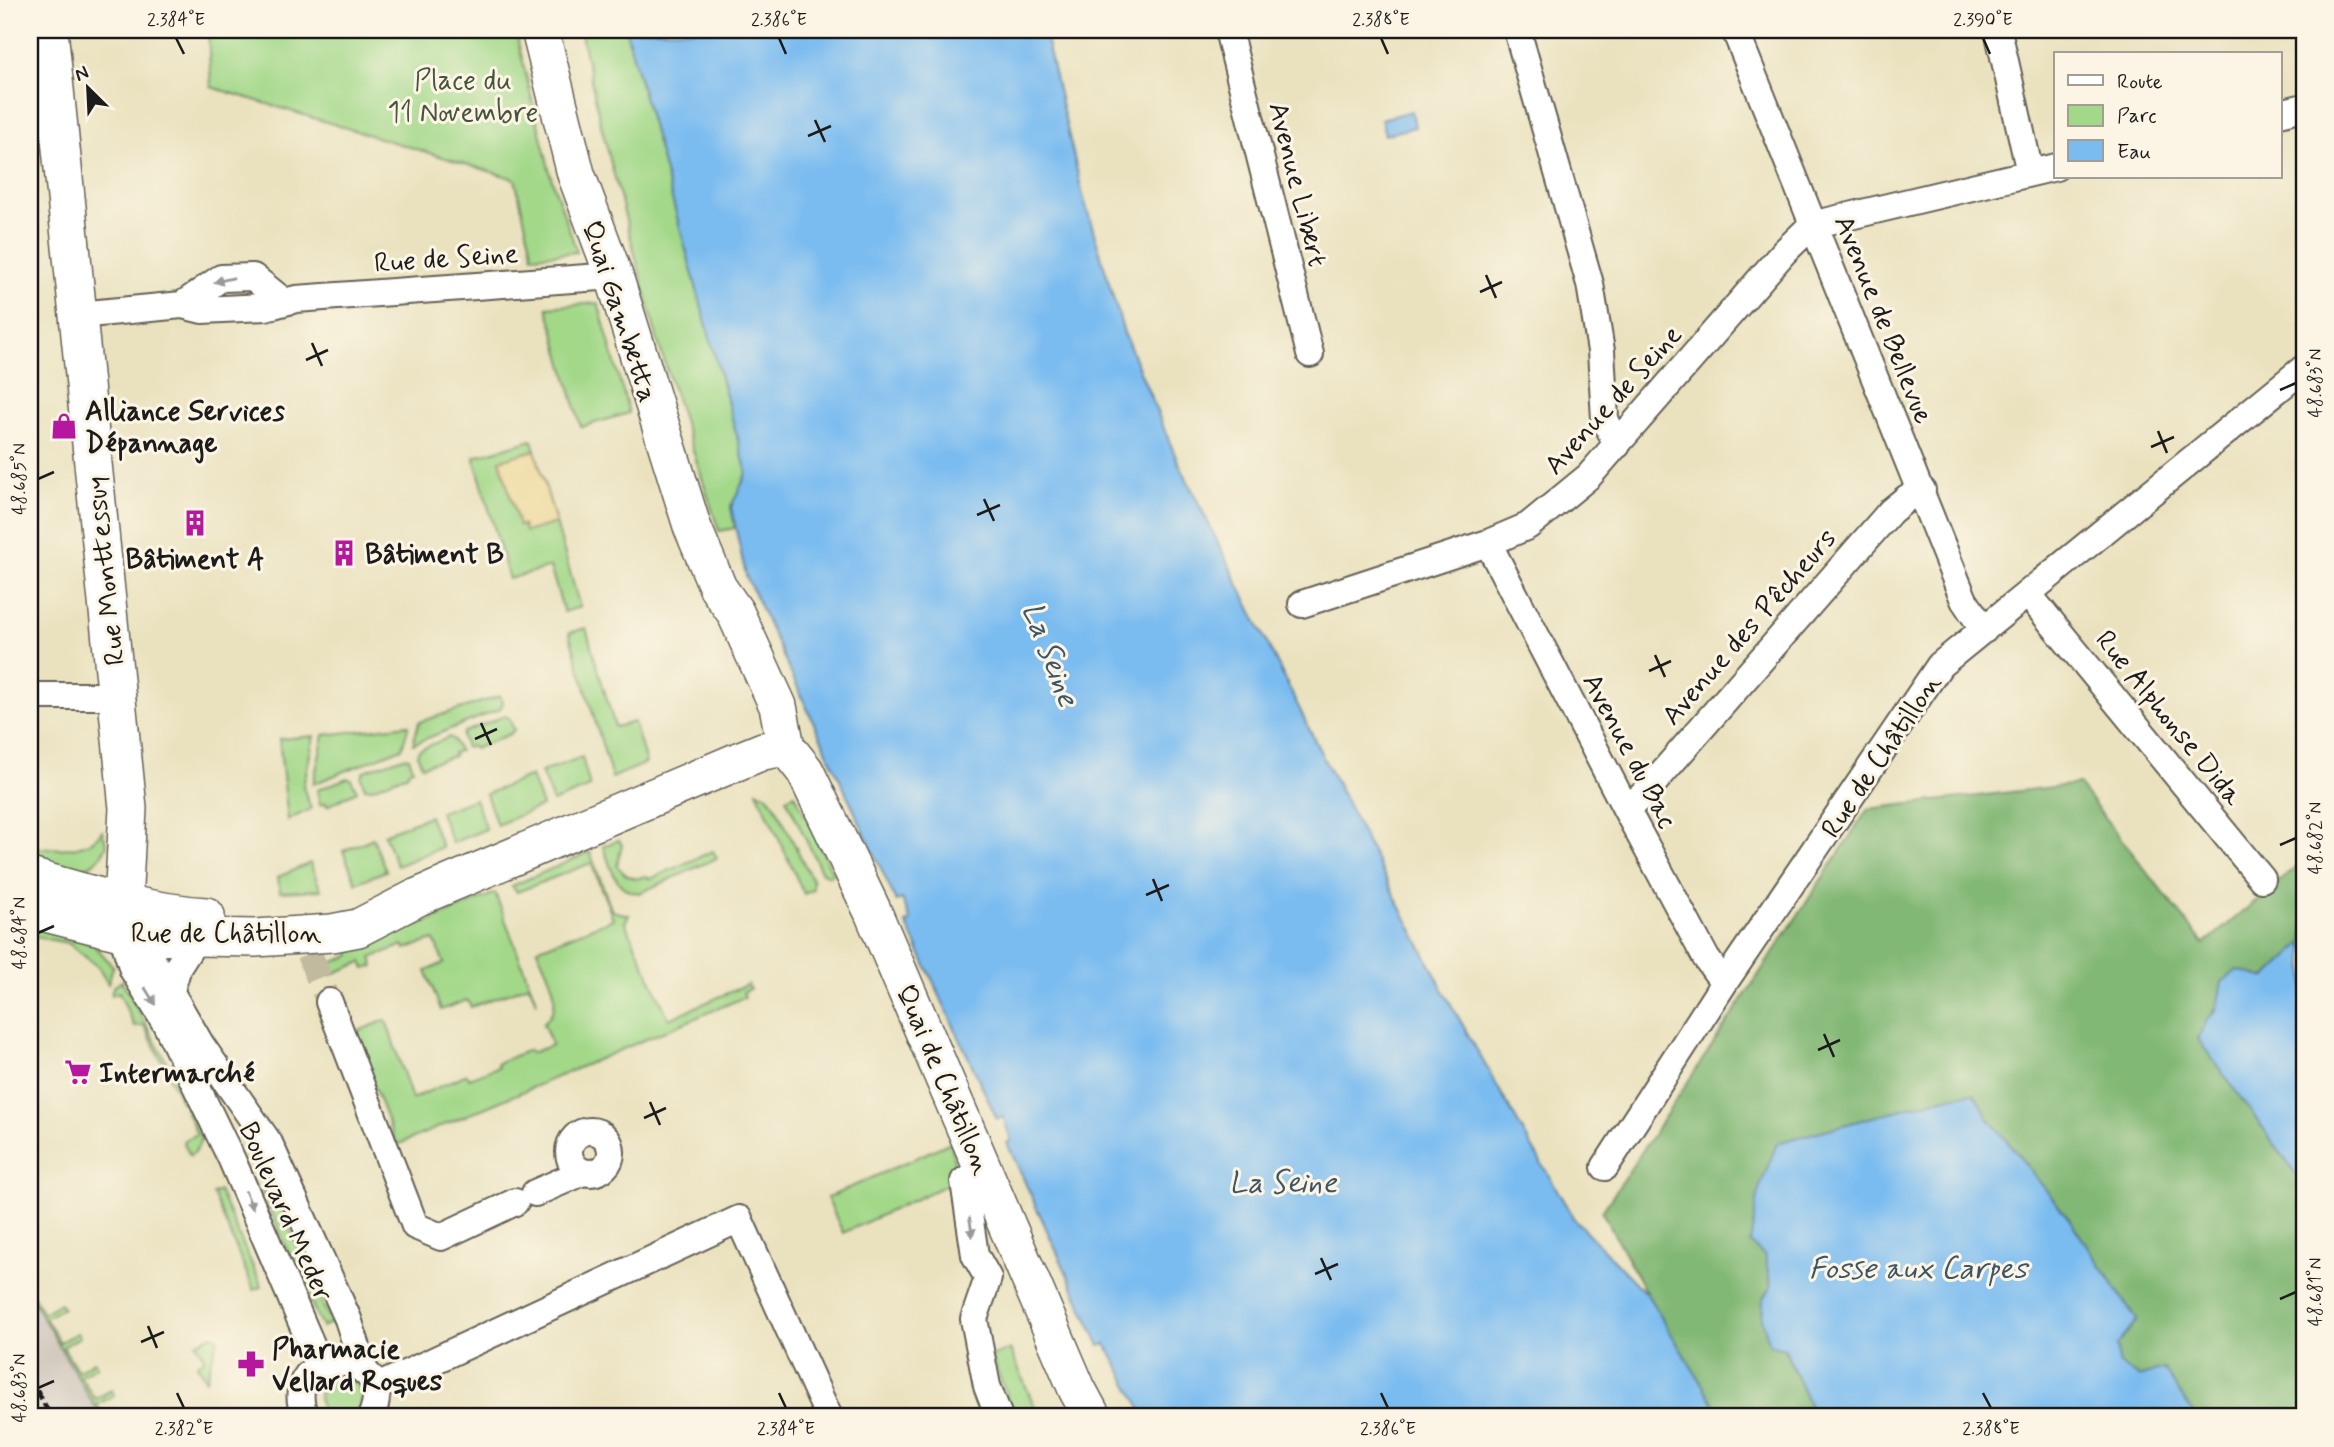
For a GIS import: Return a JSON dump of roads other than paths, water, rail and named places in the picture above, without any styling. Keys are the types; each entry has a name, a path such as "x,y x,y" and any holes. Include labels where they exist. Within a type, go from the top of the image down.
{"main road":[{"name":"Rue Monttessuy","path":"49,30 128,808 127,925"},
{"name":"Quai Gambetta","path":"540,30 576,174 614,276 684,502 718,588 735,612 778,706 775,749"},
{"name":"Rue de Châtillon","path":"30,909 197,937 305,937 358,928 418,897 775,749"},
{"name":"Quai de Châtillon","path":"775,749 805,771 872,910 1077,1389 1092,1417"},
{"name":"Rue de Châtillon","path":"30,877 127,925 172,914 305,937"},
{"path":"30,897 127,925"}],"street":[{"name":"Avenue Libert","path":"1228,30 1310,354"},
{"path":"1517,30 1590,284 1601,351 1605,419 1617,444"},
{"name":"Avenue de Bellevue","path":"1735,30 1964,600 1984,630"},
{"path":"1998,30 2030,173"},
{"path":"2282,112 2304,107"},
{"path":"1812,225 2054,167"},
{"name":"Avenue de Seine","path":"1302,604 1488,543 1528,526 1559,503 1617,444 1784,252 1812,225"},
{"name":"Rue de Seine","path":"78,316 182,305 221,278 253,277 283,301 614,276"},
{"name":"Rue de Châtillon","path":"1605,1167 1724,983 1940,665 2304,368"},
{"name":"Avenue des Pêcheurs","path":"1626,809 1643,795 1891,511 1906,498 1922,490"},
{"name":"Avenue du Bac","path":"1488,543 1626,809 1706,958 1724,983"},
{"name":"Rue Alphonse Dida","path":"2028,594 2262,879"},
{"path":"30,696 116,695"},
{"name":"Boulevard Meder","path":"127,925 171,990 201,1045 269,1143 348,1319 370,1380"},
{"name":"Boulevard Meder","path":"127,925 133,970 166,1024 232,1160 320,1365"},
{"path":"171,990 178,967 197,937"},
{"path":"329,1002 415,1226 441,1237 583,1172"},
{"path":"984,1172 964,1181 975,1255 988,1278 974,1319 988,1385 999,1417"},
{"path":"370,1380 739,1219 829,1417"},
{"path":"305,1417 300,1394 304,1382 320,1365 344,1361 370,1380 376,1398 371,1417"}],"water":[{"name":"La Seine","path":"626,30 1044,30 1083,196 1124,333 1175,455 1323,757 1447,997 1518,1123 1574,1219 1648,1296 1722,1417 1146,1417 1106,1344 1100,1346 1007,1143 1011,1140 1003,1117 997,1119 906,923 911,921 902,899 896,901 746,576 731,507 747,473"},
{"path":"1412,111 1415,127 1385,135 1381,119"},
{"path":"2304,942 2304,1185 2198,1039 2208,1018 2216,1012 2222,982 2237,970 2266,978"},
{"name":"Fosse aux Carpes","path":"1974,1093 1987,1116 2069,1219 2137,1320 2117,1346 2118,1363 2139,1377 2164,1369 2195,1417 1817,1417 1810,1407 1785,1349 1770,1345 1762,1320 1763,1300 1771,1287 1765,1256 1750,1243 1759,1189 1777,1143 1943,1098"}],"tunnel":[{"path":"309,954 329,1002"}],"railway":[{"path":"30,1377 51,1417"},
{"path":"30,1405 37,1417"}],"place":[{"name":"Alliance Services Dépannage","path":"64,426"},
{"name":"Bâtiment A","path":"195,523"},
{"name":"Bâtiment B","path":"344,553"},
{"name":"Intermarché","path":"78,1072"},
{"name":"Pharmacie Vellard Roques","path":"251,1364"}],"park label":[{"name":"Place du 11 Novembre","path":"463,95"}]}
